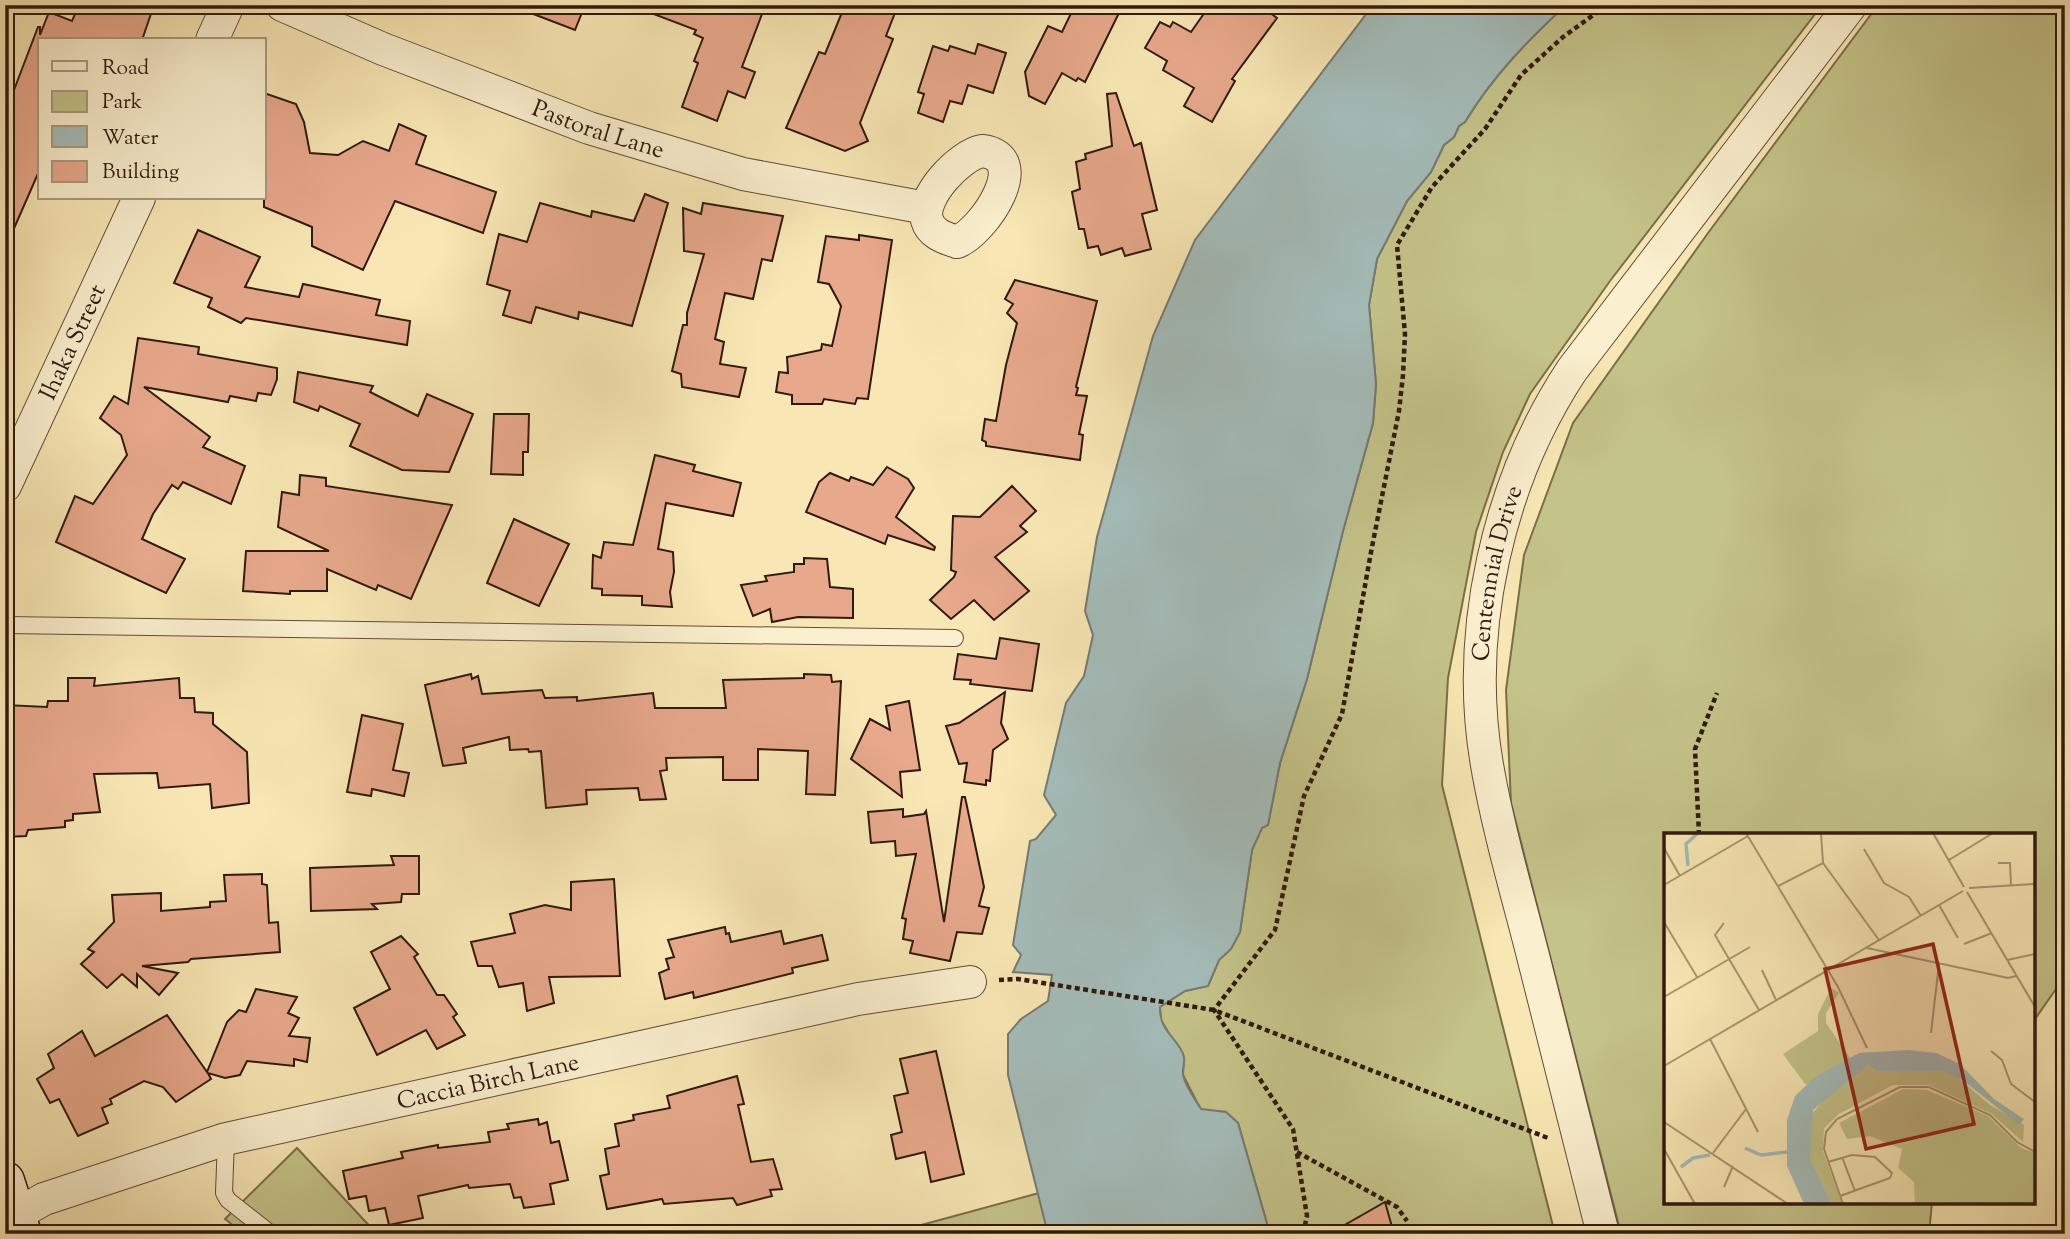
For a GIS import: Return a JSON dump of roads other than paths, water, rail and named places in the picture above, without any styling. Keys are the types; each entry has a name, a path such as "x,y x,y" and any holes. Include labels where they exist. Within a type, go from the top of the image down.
{"street":[{"path":"213,38 228,5"},
{"name":"Pastoral Lane","path":"282,5 383,49 602,132 743,174 926,208"},
{"name":"Centennial Drive","path":"1603,1234 1514,884 1487,765 1481,715 1481,657 1488,590 1514,489 1535,433 1552,401 1572,370 1851,5"},
{"name":"Ihaka Street","path":"5,486 138,200"},
{"name":"Caccia Birch Lane","path":"12,1212 226,1139 858,999 970,982"}],"lane":[{"path":"5,625 955,638"},
{"path":"226,1139 224,1193 228,1200 271,1234"}],"water":[{"path":"1373,5 1566,5 1511,60 1465,122 1459,126 1454,137 1444,145 1431,172 1407,201 1377,259 1369,305 1376,384 1373,423 1307,679 1280,763 1268,825 1262,828 1252,850 1240,932 1231,949 1219,960 1208,986 1185,991 1160,1007 1166,1030 1184,1057 1185,1083 1201,1109 1226,1112 1238,1123 1270,1234 1048,1234 1008,1075 1008,1034 1021,1019 1048,1001 1052,975 1013,972 1021,955 1013,945 1030,841 1036,839 1056,815 1044,795 1066,703 1084,676 1093,635 1085,611 1097,537 1153,336 1195,240"}]}
